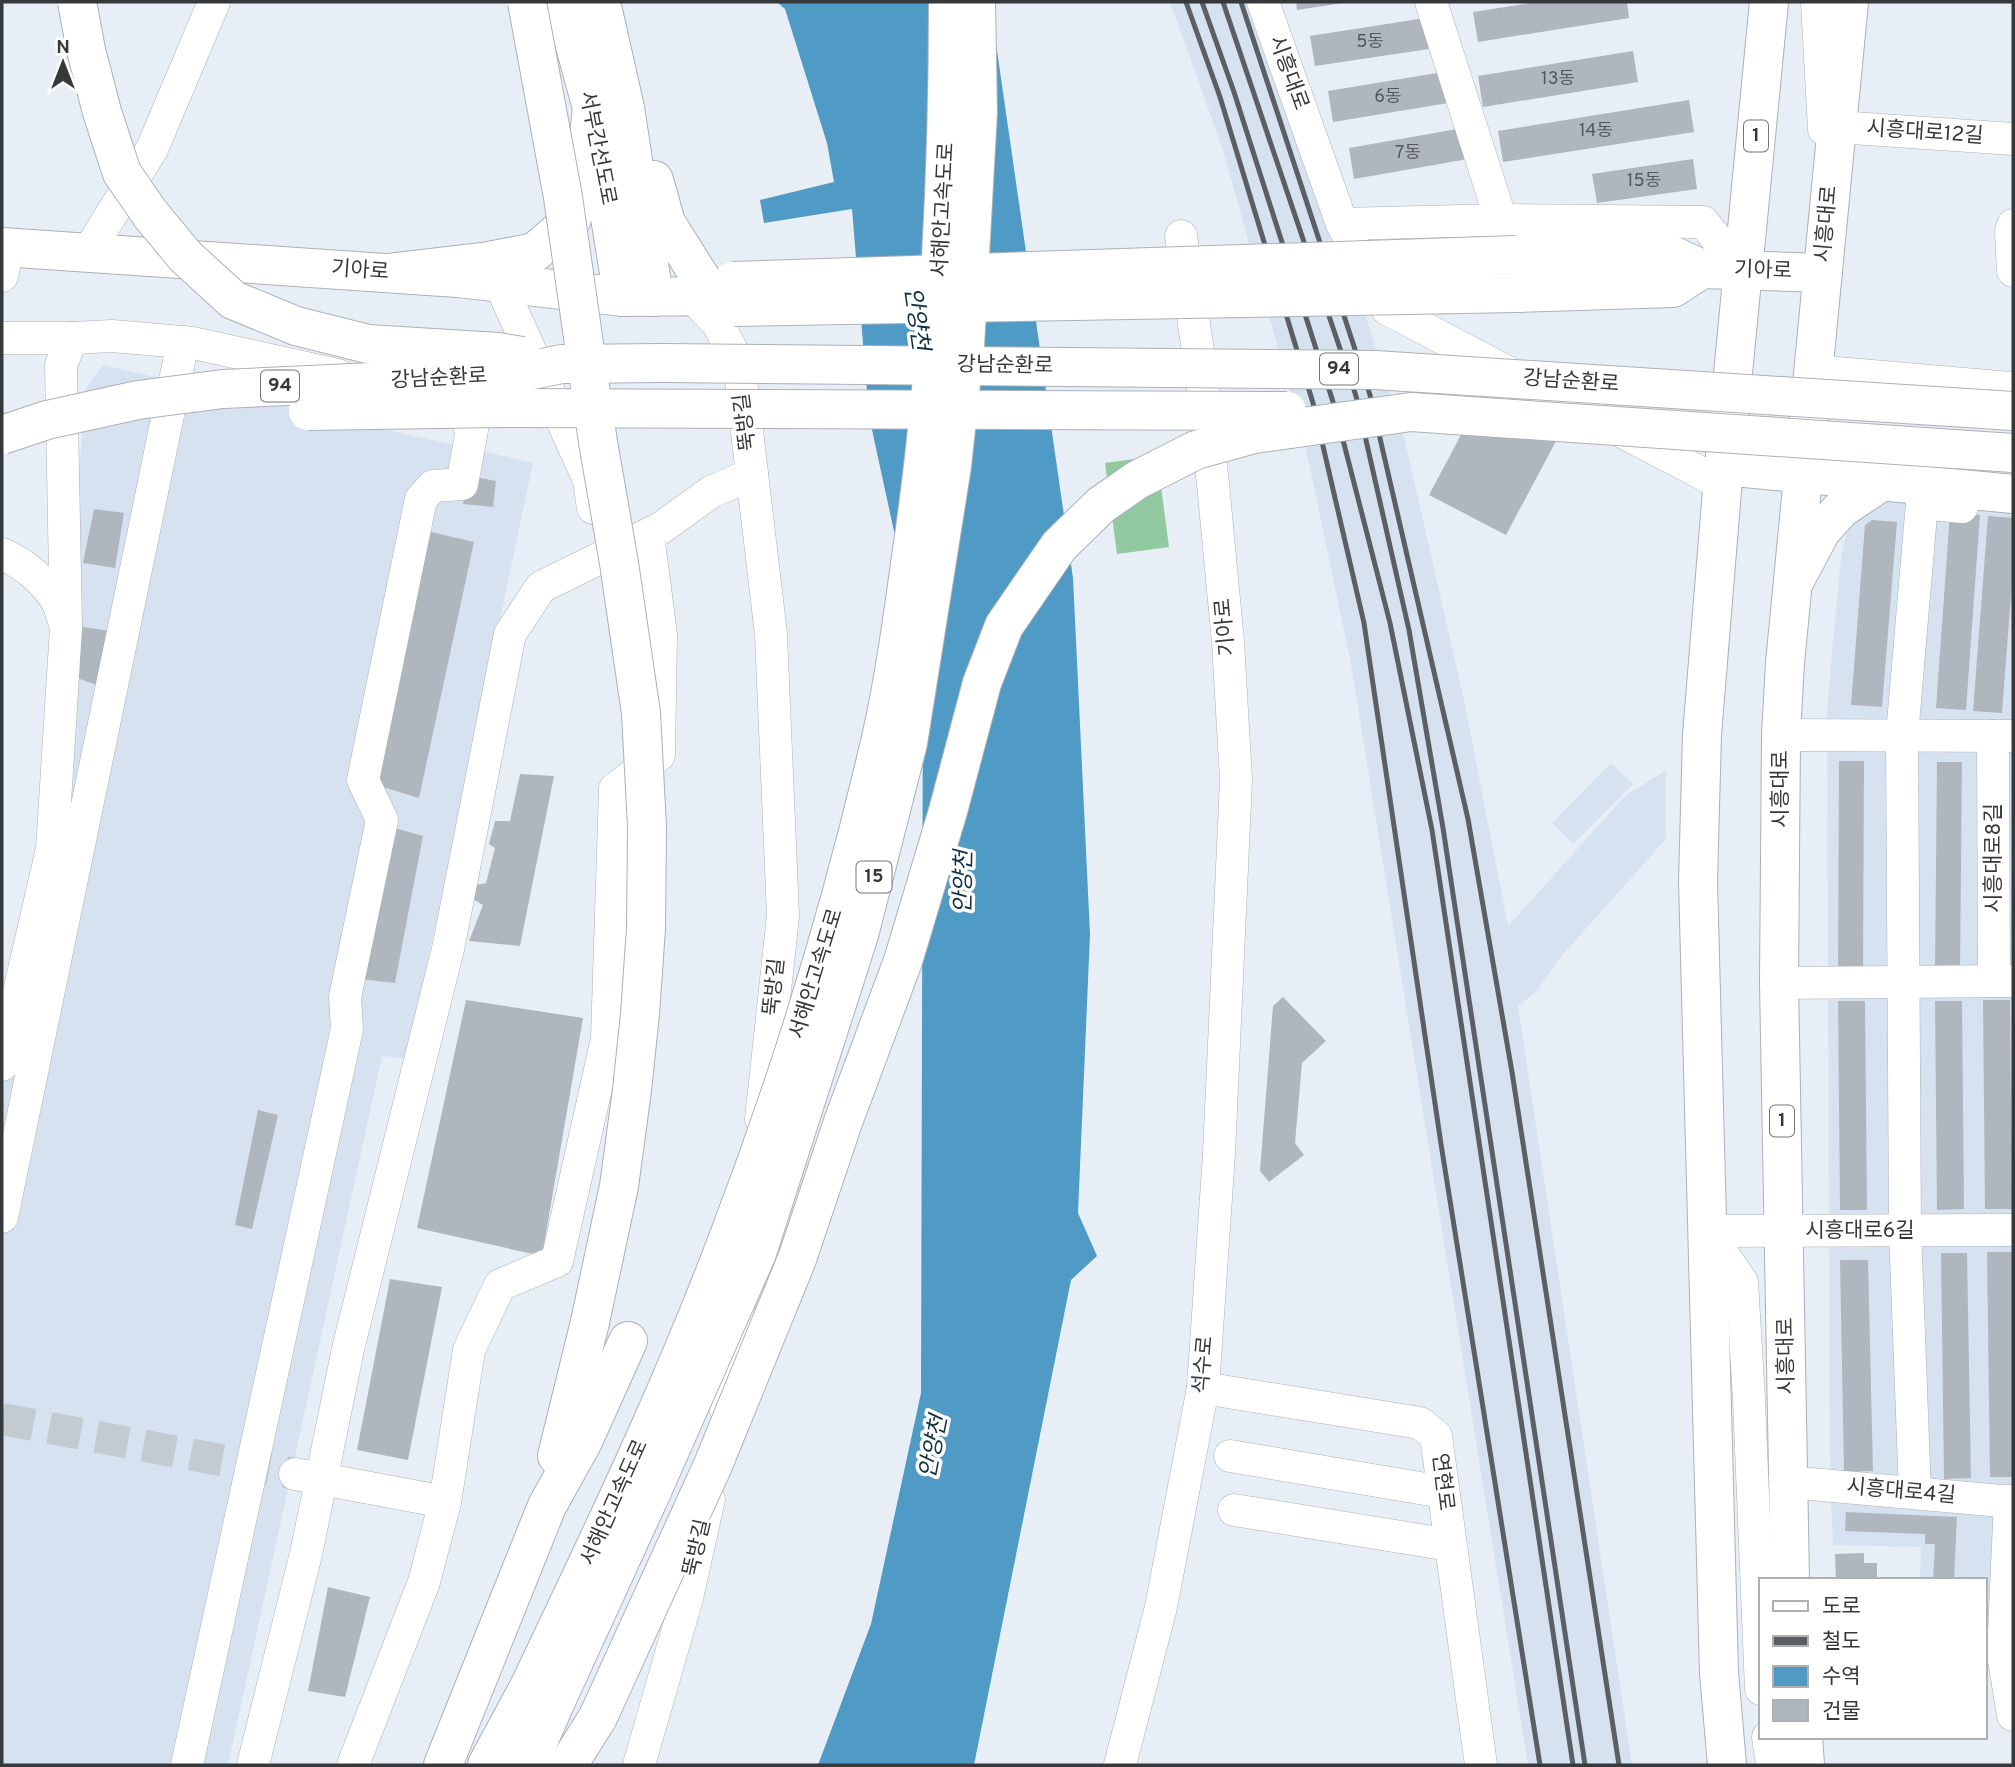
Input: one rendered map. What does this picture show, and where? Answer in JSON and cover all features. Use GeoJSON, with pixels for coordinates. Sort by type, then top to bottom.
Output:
{"type":"FeatureCollection","features":[{"type":"Feature","properties":{"kind":"main road"},"geometry":{"type":"LineString","coordinates":[[77,2],[102,112],[122,173],[151,215],[185,256],[233,300],[296,326],[368,344],[498,352],[562,364]]}},
{"type":"Feature","properties":{"kind":"main road"},"geometry":{"type":"LineString","coordinates":[[527,2],[563,197],[598,442],[619,563],[640,713],[647,827],[646,928],[635,1065],[619,1186],[547,1506]]}},
{"type":"Feature","properties":{"kind":"main road","name":"서부간선도로"},"geometry":{"type":"LineString","coordinates":[[563,2],[609,108]]}},
{"type":"Feature","properties":{"kind":"main road","name":"서부간선도로"},"geometry":{"type":"LineString","coordinates":[[601,2],[609,108],[638,297]]}},
{"type":"Feature","properties":{"kind":"main road","name":"서해안고속도로"},"geometry":{"type":"LineString","coordinates":[[528,1765],[542,1694],[628,1477],[728,1238],[777,1103],[836,915],[882,735],[926,457],[944,240],[948,2]]}},
{"type":"Feature","properties":{"kind":"main road","name":"서해안고속도로"},"geometry":{"type":"LineString","coordinates":[[487,1765],[542,1694],[653,1489],[757,1253],[859,935],[905,756],[952,466],[965,346],[978,112],[976,2]]}},
{"type":"Feature","properties":{"kind":"main road","name":"1"},"geometry":{"type":"LineString","coordinates":[[1727,1765],[1719,1673],[1698,881],[1702,735],[1723,475],[1769,2]]}},
{"type":"Feature","properties":{"kind":"main road","name":"시흥대로"},"geometry":{"type":"LineString","coordinates":[[1790,1578],[1780,983],[1781,735],[1849,2]]}},
{"type":"Feature","properties":{"kind":"main road"},"geometry":{"type":"LineString","coordinates":[[387,273],[489,261],[535,252],[571,221],[609,108]]}},
{"type":"Feature","properties":{"kind":"main road"},"geometry":{"type":"LineString","coordinates":[[609,108],[656,185],[666,223],[718,295]]}},
{"type":"Feature","properties":{"kind":"main road","name":"기아로"},"geometry":{"type":"LineString","coordinates":[[4,257],[88,252],[458,278],[638,297],[1517,293],[1672,288],[1702,269]]}},
{"type":"Feature","properties":{"kind":"main road","name":"기아로"},"geometry":{"type":"LineString","coordinates":[[718,295],[1516,255],[1672,255],[1702,269],[1823,273]]}},
{"type":"Feature","properties":{"kind":"main road","name":"강남순환로"},"geometry":{"type":"LineString","coordinates":[[2,435],[47,421],[138,400],[223,389],[502,376],[562,364],[1375,370],[2013,411]]}},
{"type":"Feature","properties":{"kind":"main road","name":"강남순환로"},"geometry":{"type":"LineString","coordinates":[[2,462],[51,446],[126,428],[196,418],[269,412],[503,408],[1411,412]]}},
{"type":"Feature","properties":{"kind":"main road"},"geometry":{"type":"LineString","coordinates":[[568,1765],[597,1717],[713,1465],[797,1259],[843,1122],[903,961],[948,811],[982,683],[1004,626],[1059,546],[1101,505],[1137,480],[1196,450],[1254,434],[1411,412],[2013,453]]}},
{"type":"Feature","properties":{"kind":"main road"},"geometry":{"type":"LineString","coordinates":[[1728,420],[1937,437],[2013,433]]}},
{"type":"Feature","properties":{"kind":"main road"},"geometry":{"type":"LineString","coordinates":[[1723,475],[1804,474],[2013,494]]}},
{"type":"Feature","properties":{"kind":"main road"},"geometry":{"type":"LineString","coordinates":[[1793,584],[1821,531],[1842,508],[1881,481]]}},
{"type":"Feature","properties":{"kind":"main road"},"geometry":{"type":"LineString","coordinates":[[443,1765],[547,1506],[583,1441],[628,1341]]}},
{"type":"Feature","properties":{"kind":"main road"},"geometry":{"type":"LineString","coordinates":[[1802,1739],[1805,1765]]}},
{"type":"Feature","properties":{"kind":"street"},"geometry":{"type":"LineString","coordinates":[[88,252],[152,149],[214,2]]}},
{"type":"Feature","properties":{"kind":"street","name":"시흥대로"},"geometry":{"type":"LineString","coordinates":[[1263,2],[1342,223],[1387,309],[1723,475]]}},
{"type":"Feature","properties":{"kind":"street"},"geometry":{"type":"LineString","coordinates":[[1431,2],[1502,220]]}},
{"type":"Feature","properties":{"kind":"street"},"geometry":{"type":"LineString","coordinates":[[1817,2],[1828,214]]}},
{"type":"Feature","properties":{"kind":"street","name":"시흥대로12길"},"geometry":{"type":"LineString","coordinates":[[1837,127],[2013,139]]}},
{"type":"Feature","properties":{"kind":"street"},"geometry":{"type":"LineString","coordinates":[[1342,223],[1502,220],[1703,222],[1742,270]]}},
{"type":"Feature","properties":{"kind":"street"},"geometry":{"type":"LineString","coordinates":[[2013,225],[2013,271]]}},
{"type":"Feature","properties":{"kind":"street","name":"기아로"},"geometry":{"type":"LineString","coordinates":[[1181,236],[1204,400],[1228,642],[1236,780],[1228,956]]}},
{"type":"Feature","properties":{"kind":"street"},"geometry":{"type":"LineString","coordinates":[[500,284],[589,480],[597,537],[585,566]]}},
{"type":"Feature","properties":{"kind":"street","name":"뚝방길"},"geometry":{"type":"LineString","coordinates":[[639,1765],[687,1598],[721,1445],[742,1293],[783,916],[771,634],[739,364],[718,324],[718,295]]}},
{"type":"Feature","properties":{"kind":"street"},"geometry":{"type":"LineString","coordinates":[[2,338],[112,336],[183,342],[439,398],[461,412],[472,430],[462,484],[433,486],[421,499],[363,780],[382,820],[345,998],[347,1029],[187,1765]]}},
{"type":"Feature","properties":{"kind":"street"},"geometry":{"type":"LineString","coordinates":[[2,1065],[52,849],[66,628],[61,365],[72,338]]}},
{"type":"Feature","properties":{"kind":"street"},"geometry":{"type":"LineString","coordinates":[[2,1217],[183,342]]}},
{"type":"Feature","properties":{"kind":"street"},"geometry":{"type":"LineString","coordinates":[[1814,371],[2013,387]]}},
{"type":"Feature","properties":{"kind":"street"},"geometry":{"type":"LineString","coordinates":[[253,1765],[309,1476],[348,1349],[448,949],[510,634],[541,587],[648,535],[712,492],[752,474]]}},
{"type":"Feature","properties":{"kind":"street"},"geometry":{"type":"LineString","coordinates":[[1914,1493],[1905,1230],[1902,735],[1922,503],[2013,512]]}},
{"type":"Feature","properties":{"kind":"street"},"geometry":{"type":"LineString","coordinates":[[353,1765],[424,1582],[445,1502],[469,1350],[500,1285],[557,1261],[607,1039],[615,789],[659,755],[661,634],[648,535]]}},
{"type":"Feature","properties":{"kind":"street"},"geometry":{"type":"LineString","coordinates":[[2,554],[15,559],[43,583],[58,603],[66,628]]}},
{"type":"Feature","properties":{"kind":"street"},"geometry":{"type":"LineString","coordinates":[[1781,735],[2003,736],[2013,786]]}},
{"type":"Feature","properties":{"kind":"street","name":"시흥대로8길"},"geometry":{"type":"LineString","coordinates":[[2003,736],[2004,981]]}},
{"type":"Feature","properties":{"kind":"street","name":"석수로"},"geometry":{"type":"LineString","coordinates":[[1120,1765],[1161,1607],[1203,1388],[1219,1154],[1228,956]]}},
{"type":"Feature","properties":{"kind":"street"},"geometry":{"type":"LineString","coordinates":[[1780,983],[2004,981]]}},
{"type":"Feature","properties":{"kind":"street","name":"시흥대로6길"},"geometry":{"type":"LineString","coordinates":[[1707,1231],[2013,1230]]}},
{"type":"Feature","properties":{"kind":"street"},"geometry":{"type":"LineString","coordinates":[[1707,1231],[1741,1282],[1759,1641]]}},
{"type":"Feature","properties":{"kind":"street","name":"연현로"},"geometry":{"type":"LineString","coordinates":[[1203,1388],[1420,1423],[1436,1436],[1481,1765]]}},
{"type":"Feature","properties":{"kind":"street"},"geometry":{"type":"LineString","coordinates":[[1230,1456],[1443,1492]]}},
{"type":"Feature","properties":{"kind":"street"},"geometry":{"type":"LineString","coordinates":[[309,1476],[445,1502]]}},
{"type":"Feature","properties":{"kind":"street","name":"시흥대로4길"},"geometry":{"type":"LineString","coordinates":[[1788,1482],[2012,1502]]}},
{"type":"Feature","properties":{"kind":"street"},"geometry":{"type":"LineString","coordinates":[[2012,1502],[2001,1654],[2013,1715]]}},
{"type":"Feature","properties":{"kind":"street"},"geometry":{"type":"LineString","coordinates":[[1234,1510],[1450,1545]]}},
{"type":"Feature","properties":{"kind":"street"},"geometry":{"type":"LineString","coordinates":[[1768,1739],[1772,1765]]}},
{"type":"Feature","properties":{"kind":"shaded area"},"geometry":{"type":"Polygon","coordinates":[[[1170,2],[1252,2],[1367,320],[1405,441],[1464,700],[1508,926],[1625,796],[1666,770],[1666,839],[1558,960],[1537,991],[1518,1006],[1632,1765],[1528,1765],[1351,664],[1306,449],[1223,150],[1170,2]]]}},
{"type":"Feature","properties":{"kind":"shaded area"},"geometry":{"type":"Polygon","coordinates":[[[103,365],[533,463],[407,1059],[382,1056],[228,1765],[2,1765],[2,1092],[46,868],[86,388],[103,365]]]}},
{"type":"Feature","properties":{"kind":"shaded area"},"geometry":{"type":"Polygon","coordinates":[[[1898,499],[2013,508],[2013,1502],[2003,1654],[1987,1653],[1987,1578],[1920,1578],[1921,1547],[1833,1545],[1830,1476],[1827,709],[1841,557],[1847,532],[1859,516],[1898,499]]]}},
{"type":"Feature","properties":{"kind":"shaded area"},"geometry":{"type":"Polygon","coordinates":[[[1611,763],[1633,784],[1573,844],[1552,823],[1611,763]]]}},
{"type":"Feature","properties":{"kind":"green space"},"geometry":{"type":"Polygon","coordinates":[[[1157,456],[1169,547],[1117,554],[1105,463],[1157,456]]]}},
{"type":"Feature","properties":{"kind":"water","name":"안양천"},"geometry":{"type":"Polygon","coordinates":[[[777,2],[990,2],[1073,578],[1090,934],[1078,1213],[1097,1256],[1071,1280],[974,1765],[818,1765],[871,1624],[921,1393],[923,665],[869,416],[852,209],[764,223],[760,200],[834,182],[827,143],[785,9],[777,2]]]}},
{"type":"Feature","properties":{"kind":"building"},"geometry":{"type":"Polygon","coordinates":[[[1296,2],[1343,2],[1343,3],[1297,10],[1296,2]]]}},
{"type":"Feature","properties":{"kind":"building"},"geometry":{"type":"Polygon","coordinates":[[[1538,2],[1627,2],[1629,18],[1478,42],[1473,12],[1538,2]]]}},
{"type":"Feature","properties":{"kind":"building"},"geometry":{"type":"Polygon","coordinates":[[[1425,18],[1429,49],[1315,66],[1310,36],[1425,18]]]}},
{"type":"Feature","properties":{"kind":"building"},"geometry":{"type":"Polygon","coordinates":[[[1633,51],[1638,82],[1483,107],[1478,76],[1633,51]]]}},
{"type":"Feature","properties":{"kind":"building"},"geometry":{"type":"Polygon","coordinates":[[[1443,72],[1448,103],[1333,122],[1328,91],[1443,72]]]}},
{"type":"Feature","properties":{"kind":"building"},"geometry":{"type":"Polygon","coordinates":[[[1689,100],[1694,132],[1503,162],[1498,131],[1689,100]]]}},
{"type":"Feature","properties":{"kind":"building"},"geometry":{"type":"Polygon","coordinates":[[[1463,128],[1468,159],[1354,179],[1349,148],[1463,128]]]}},
{"type":"Feature","properties":{"kind":"building"},"geometry":{"type":"Polygon","coordinates":[[[1693,159],[1697,189],[1597,203],[1592,174],[1693,159]]]}},
{"type":"Feature","properties":{"kind":"building"},"geometry":{"type":"Polygon","coordinates":[[[1479,401],[1556,441],[1506,535],[1429,495],[1479,401]]]}},
{"type":"Feature","properties":{"kind":"building"},"geometry":{"type":"Polygon","coordinates":[[[470,476],[496,481],[493,507],[463,504],[470,476]]]}},
{"type":"Feature","properties":{"kind":"building"},"geometry":{"type":"Polygon","coordinates":[[[94,509],[124,513],[115,568],[83,563],[94,509]]]}},
{"type":"Feature","properties":{"kind":"building"},"geometry":{"type":"Polygon","coordinates":[[[1950,513],[1980,515],[1966,710],[1936,708],[1950,513]]]}},
{"type":"Feature","properties":{"kind":"building"},"geometry":{"type":"Polygon","coordinates":[[[1988,516],[2013,518],[2013,569],[2002,713],[1973,711],[1988,516]]]}},
{"type":"Feature","properties":{"kind":"building"},"geometry":{"type":"Polygon","coordinates":[[[1872,520],[1897,522],[1882,707],[1851,705],[1865,525],[1872,520]]]}},
{"type":"Feature","properties":{"kind":"building"},"geometry":{"type":"Polygon","coordinates":[[[427,531],[474,542],[419,798],[373,784],[427,531]]]}},
{"type":"Feature","properties":{"kind":"building"},"geometry":{"type":"Polygon","coordinates":[[[83,627],[110,631],[100,686],[74,677],[83,627]]]}},
{"type":"Feature","properties":{"kind":"building"},"geometry":{"type":"Polygon","coordinates":[[[1839,761],[1864,761],[1863,970],[1838,969],[1839,761]]]}},
{"type":"Feature","properties":{"kind":"building"},"geometry":{"type":"Polygon","coordinates":[[[1937,762],[1962,762],[1960,971],[1935,970],[1937,762]]]}},
{"type":"Feature","properties":{"kind":"building"},"geometry":{"type":"Polygon","coordinates":[[[520,774],[554,776],[520,946],[469,941],[483,905],[473,899],[477,885],[486,883],[495,848],[489,844],[495,821],[510,821],[520,774]]]}},
{"type":"Feature","properties":{"kind":"building"},"geometry":{"type":"Polygon","coordinates":[[[391,827],[423,836],[395,983],[360,979],[391,827]]]}},
{"type":"Feature","properties":{"kind":"building"},"geometry":{"type":"Polygon","coordinates":[[[1283,997],[1326,1041],[1302,1063],[1295,1143],[1304,1155],[1269,1182],[1260,1171],[1273,1006],[1283,997]]]}},
{"type":"Feature","properties":{"kind":"building"},"geometry":{"type":"Polygon","coordinates":[[[466,1000],[583,1018],[542,1256],[417,1228],[466,1000]]]}},
{"type":"Feature","properties":{"kind":"building"},"geometry":{"type":"Polygon","coordinates":[[[1983,1000],[2010,1000],[2012,1209],[1985,1209],[1983,1000]]]}},
{"type":"Feature","properties":{"kind":"building"},"geometry":{"type":"Polygon","coordinates":[[[1838,1001],[1865,1001],[1867,1210],[1840,1210],[1838,1001]]]}},
{"type":"Feature","properties":{"kind":"building"},"geometry":{"type":"Polygon","coordinates":[[[1935,1001],[1962,1001],[1964,1209],[1937,1210],[1935,1001]]]}},
{"type":"Feature","properties":{"kind":"building"},"geometry":{"type":"Polygon","coordinates":[[[258,1110],[278,1115],[252,1229],[235,1225],[258,1110]]]}},
{"type":"Feature","properties":{"kind":"building"},"geometry":{"type":"Polygon","coordinates":[[[1987,1252],[2013,1252],[2013,1477],[1990,1477],[1987,1252]]]}},
{"type":"Feature","properties":{"kind":"building"},"geometry":{"type":"Polygon","coordinates":[[[1941,1253],[1967,1253],[1971,1478],[1944,1479],[1941,1253]]]}},
{"type":"Feature","properties":{"kind":"building"},"geometry":{"type":"Polygon","coordinates":[[[1840,1260],[1868,1260],[1873,1471],[1844,1472],[1840,1260]]]}},
{"type":"Feature","properties":{"kind":"building"},"geometry":{"type":"Polygon","coordinates":[[[390,1279],[442,1287],[408,1460],[357,1450],[390,1279]]]}},
{"type":"Feature","properties":{"kind":"building"},"geometry":{"type":"Polygon","coordinates":[[[1846,1512],[1957,1517],[1954,1578],[1933,1578],[1935,1544],[1925,1544],[1925,1534],[1845,1531],[1846,1512]]]}},
{"type":"Feature","properties":{"kind":"building"},"geometry":{"type":"Polygon","coordinates":[[[1864,1553],[1864,1563],[1877,1563],[1877,1578],[1836,1578],[1835,1554],[1864,1553]]]}},
{"type":"Feature","properties":{"kind":"building"},"geometry":{"type":"Polygon","coordinates":[[[328,1587],[370,1597],[345,1697],[308,1691],[328,1587]]]}},
{"type":"Feature","properties":{"kind":"tunnel"},"geometry":{"type":"LineString","coordinates":[[2,1419],[295,1474]]}},
{"type":"Feature","properties":{"kind":"railway"},"geometry":{"type":"LineString","coordinates":[[1186,2],[1220,97],[1313,403],[1364,623],[1441,1144],[1540,1765]]}},
{"type":"Feature","properties":{"kind":"railway"},"geometry":{"type":"LineString","coordinates":[[1202,2],[1234,92],[1334,405],[1390,623],[1432,830],[1573,1765]]}},
{"type":"Feature","properties":{"kind":"railway"},"geometry":{"type":"LineString","coordinates":[[1223,2],[1356,396],[1409,630],[1443,828],[1585,1765]]}},
{"type":"Feature","properties":{"kind":"railway"},"geometry":{"type":"LineString","coordinates":[[1241,2],[1370,395],[1468,819],[1512,1072],[1619,1765]]}}]}
